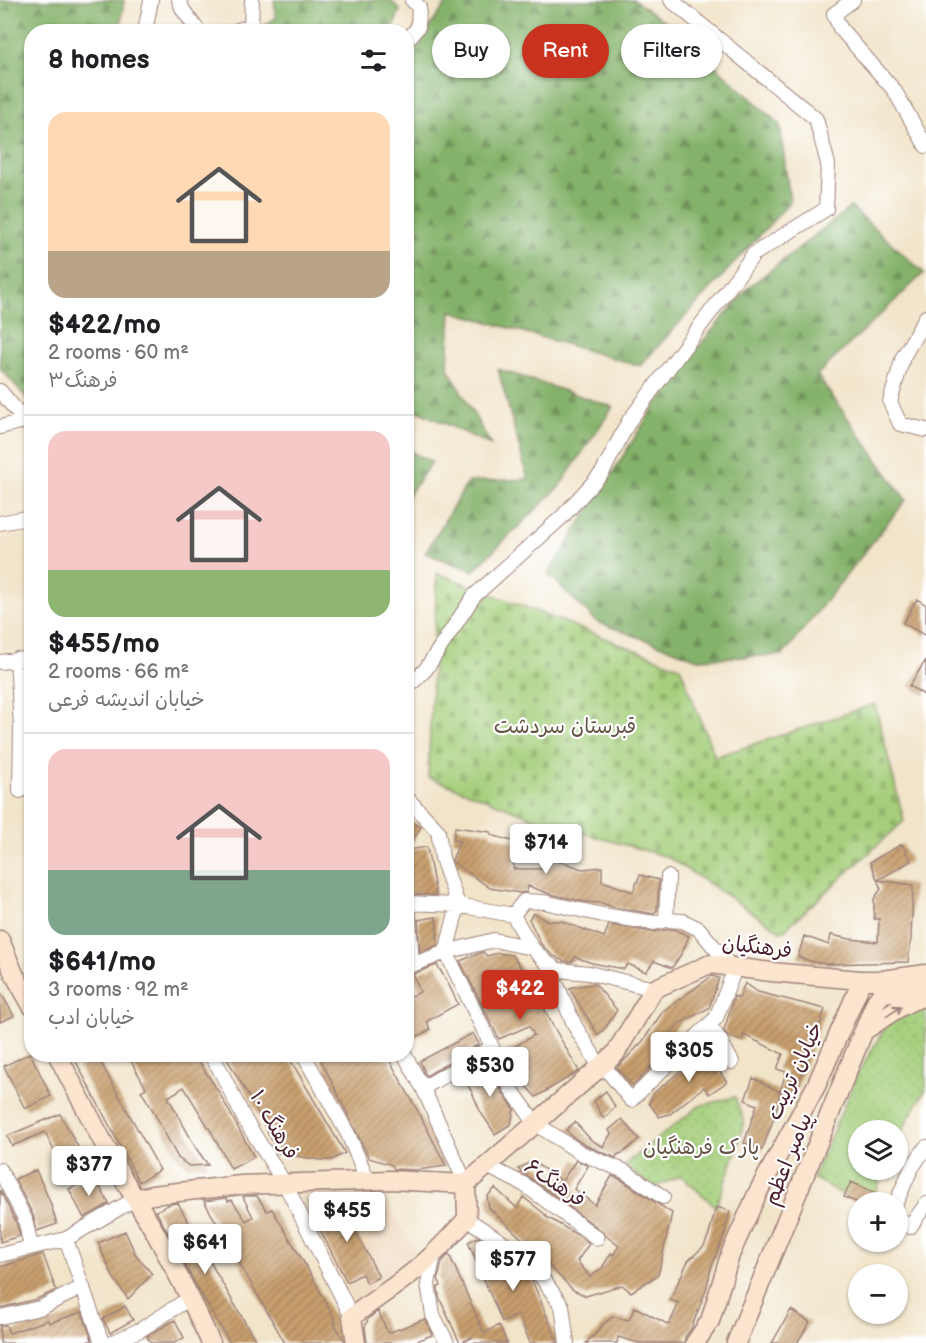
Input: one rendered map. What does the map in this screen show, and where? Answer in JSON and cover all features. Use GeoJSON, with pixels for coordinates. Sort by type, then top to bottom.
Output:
{"type":"FeatureCollection","features":[{"type":"Feature","properties":{"kind":"street"},"geometry":{"type":"LineString","coordinates":[[146,24],[151,0]]}},
{"type":"Feature","properties":{"kind":"street"},"geometry":{"type":"LineString","coordinates":[[179,0],[193,24]]}},
{"type":"Feature","properties":{"kind":"street"},"geometry":{"type":"LineString","coordinates":[[251,24],[252,0]]}},
{"type":"Feature","properties":{"kind":"street"},"geometry":{"type":"LineString","coordinates":[[412,0],[419,7],[418,27],[414,32]]}},
{"type":"Feature","properties":{"kind":"street"},"geometry":{"type":"LineString","coordinates":[[414,681],[426,669],[474,596],[562,517],[602,473],[629,421],[754,254],[826,209],[828,164],[816,119],[671,0]]}},
{"type":"Feature","properties":{"kind":"street"},"geometry":{"type":"LineString","coordinates":[[853,0],[834,14],[840,28],[894,90],[926,146]]}},
{"type":"Feature","properties":{"kind":"street"},"geometry":{"type":"LineString","coordinates":[[926,317],[903,357],[890,402],[900,424],[926,430]]}},
{"type":"Feature","properties":{"kind":"street"},"geometry":{"type":"LineString","coordinates":[[0,391],[24,420]]}},
{"type":"Feature","properties":{"kind":"street"},"geometry":{"type":"LineString","coordinates":[[0,427],[24,425]]}},
{"type":"Feature","properties":{"kind":"street"},"geometry":{"type":"LineString","coordinates":[[0,524],[24,519]]}},
{"type":"Feature","properties":{"kind":"street"},"geometry":{"type":"LineString","coordinates":[[0,662],[24,658],[20,791]]}},
{"type":"Feature","properties":{"kind":"street"},"geometry":{"type":"LineString","coordinates":[[414,805],[438,831],[442,858],[458,905],[446,952],[511,1089],[536,1124],[580,1153],[624,1171],[663,1197]]}},
{"type":"Feature","properties":{"kind":"street"},"geometry":{"type":"LineString","coordinates":[[666,920],[668,877]]}},
{"type":"Feature","properties":{"kind":"street"},"geometry":{"type":"LineString","coordinates":[[513,915],[524,901],[544,902],[654,923],[666,920],[683,921],[699,929],[733,967],[716,1018],[631,1100],[601,1066],[575,1026],[547,963]]}},
{"type":"Feature","properties":{"kind":"street"},"geometry":{"type":"LineString","coordinates":[[0,1255],[66,1239],[135,1199],[152,1195],[241,1185],[390,1180],[466,1184],[615,1054],[654,989],[589,973],[558,970],[532,948],[513,915],[458,905],[414,903]]}},
{"type":"Feature","properties":{"kind":"street"},"geometry":{"type":"LineString","coordinates":[[0,940],[24,992]]}},
{"type":"Feature","properties":{"kind":"street"},"geometry":{"type":"LineString","coordinates":[[414,963],[446,952],[494,940],[532,948]]}},
{"type":"Feature","properties":{"kind":"street","name":"فرهنگیان"},"geometry":{"type":"LineString","coordinates":[[654,989],[710,964],[859,985]]}},
{"type":"Feature","properties":{"kind":"street"},"geometry":{"type":"LineString","coordinates":[[881,992],[926,975]]}},
{"type":"Feature","properties":{"kind":"street"},"geometry":{"type":"LineString","coordinates":[[859,985],[881,992],[926,987]]}},
{"type":"Feature","properties":{"kind":"street","name":"خیابان تربیت"},"geometry":{"type":"LineString","coordinates":[[694,1343],[710,1321],[730,1255],[758,1192],[816,1086],[859,985]]}},
{"type":"Feature","properties":{"kind":"street","name":"پیامبر اعظم"},"geometry":{"type":"LineString","coordinates":[[736,1343],[881,992]]}},
{"type":"Feature","properties":{"kind":"street"},"geometry":{"type":"LineString","coordinates":[[864,1031],[900,1007],[926,996]]}},
{"type":"Feature","properties":{"kind":"street"},"geometry":{"type":"LineString","coordinates":[[709,1025],[732,1062]]}},
{"type":"Feature","properties":{"kind":"street"},"geometry":{"type":"LineString","coordinates":[[423,1088],[492,1047]]}},
{"type":"Feature","properties":{"kind":"street"},"geometry":{"type":"LineString","coordinates":[[61,1062],[115,1165],[190,1298],[211,1343]]}},
{"type":"Feature","properties":{"kind":"street","name":"فرهنگ ۱۰"},"geometry":{"type":"LineString","coordinates":[[215,1062],[245,1120],[285,1184],[352,1317]]}},
{"type":"Feature","properties":{"kind":"street"},"geometry":{"type":"LineString","coordinates":[[308,1062],[348,1134],[368,1181]]}},
{"type":"Feature","properties":{"kind":"street"},"geometry":{"type":"LineString","coordinates":[[356,1343],[352,1317],[412,1273],[434,1254],[466,1219],[466,1184],[423,1088],[408,1062]]}},
{"type":"Feature","properties":{"kind":"street"},"geometry":{"type":"LineString","coordinates":[[901,1192],[911,1169],[926,1147]]}},
{"type":"Feature","properties":{"kind":"street","name":"فرهنگ۶"},"geometry":{"type":"LineString","coordinates":[[487,1166],[525,1185],[597,1238]]}},
{"type":"Feature","properties":{"kind":"street"},"geometry":{"type":"LineString","coordinates":[[0,1170],[25,1220],[31,1247]]}},
{"type":"Feature","properties":{"kind":"street"},"geometry":{"type":"LineString","coordinates":[[908,1225],[910,1227],[926,1204]]}},
{"type":"Feature","properties":{"kind":"street"},"geometry":{"type":"LineString","coordinates":[[466,1219],[502,1242],[535,1268],[562,1306],[567,1343]]}},
{"type":"Feature","properties":{"kind":"street"},"geometry":{"type":"LineString","coordinates":[[66,1239],[102,1343]]}},
{"type":"Feature","properties":{"kind":"street"},"geometry":{"type":"LineString","coordinates":[[434,1254],[428,1284],[433,1315],[447,1343]]}},
{"type":"Feature","properties":{"kind":"street"},"geometry":{"type":"LineString","coordinates":[[0,1317],[40,1308],[83,1287]]}},
{"type":"Feature","properties":{"kind":"street"},"geometry":{"type":"LineString","coordinates":[[117,1342],[190,1298]]}},
{"type":"Feature","properties":{"kind":"shaded area"},"geometry":{"type":"Polygon","coordinates":[[[380,1189],[417,1255],[354,1305],[295,1193],[380,1189]]]}},
{"type":"Feature","properties":{"kind":"green space"},"geometry":{"type":"Polygon","coordinates":[[[0,0],[124,0],[121,24],[24,24],[24,395],[0,368],[0,0]]]}},
{"type":"Feature","properties":{"kind":"green space"},"geometry":{"type":"Polygon","coordinates":[[[274,0],[390,0],[400,10],[395,24],[266,24],[276,18],[274,0]]]}},
{"type":"Feature","properties":{"kind":"green space"},"geometry":{"type":"Polygon","coordinates":[[[449,0],[634,0],[668,24],[621,24],[621,78],[722,78],[722,72],[780,125],[790,202],[640,366],[451,311],[448,368],[491,445],[414,409],[414,48],[449,0]]]}},
{"type":"Feature","properties":{"kind":"green space"},"geometry":{"type":"Polygon","coordinates":[[[851,207],[924,273],[817,375],[906,500],[783,655],[698,659],[597,622],[548,574],[675,374],[750,286],[851,207]]]}},
{"type":"Feature","properties":{"kind":"green space"},"geometry":{"type":"Polygon","coordinates":[[[498,369],[613,407],[559,487],[473,571],[425,553],[468,482],[528,479],[498,369]]]}},
{"type":"Feature","properties":{"kind":"green space"},"geometry":{"type":"Polygon","coordinates":[[[414,453],[432,462],[414,487],[414,453]]]}},
{"type":"Feature","properties":{"kind":"green space","name":"قبرستان سردشت"},"geometry":{"type":"Polygon","coordinates":[[[437,573],[680,667],[715,757],[875,704],[904,821],[782,932],[668,857],[547,823],[428,777],[437,573]]]}},
{"type":"Feature","properties":{"kind":"green space"},"geometry":{"type":"Polygon","coordinates":[[[926,1005],[926,1089],[908,1120],[848,1120],[848,1180],[880,1180],[876,1192],[848,1192],[848,1197],[813,1178],[858,1073],[888,1023],[926,1005]]]}},
{"type":"Feature","properties":{"kind":"green space","name":"پارک فرهنگیان"},"geometry":{"type":"Polygon","coordinates":[[[735,1097],[744,1121],[739,1143],[716,1207],[681,1176],[653,1188],[625,1164],[699,1106],[735,1097]]]}},
{"type":"Feature","properties":{"kind":"building"},"geometry":{"type":"Polygon","coordinates":[[[917,599],[926,605],[926,636],[903,623],[917,599]]]}},
{"type":"Feature","properties":{"kind":"building"},"geometry":{"type":"Polygon","coordinates":[[[926,660],[926,696],[909,686],[926,660]]]}},
{"type":"Feature","properties":{"kind":"building"},"geometry":{"type":"Polygon","coordinates":[[[414,823],[421,827],[414,838],[414,823]]]}},
{"type":"Feature","properties":{"kind":"building"},"geometry":{"type":"Polygon","coordinates":[[[455,827],[491,832],[491,835],[519,843],[513,869],[544,869],[546,860],[566,863],[582,869],[602,867],[602,881],[633,892],[640,875],[659,880],[657,910],[654,914],[586,902],[550,894],[528,886],[527,892],[520,893],[490,888],[453,862],[460,841],[453,840],[455,827]]]}},
{"type":"Feature","properties":{"kind":"building"},"geometry":{"type":"Polygon","coordinates":[[[902,844],[911,861],[878,880],[913,885],[908,962],[827,964],[798,957],[804,936],[829,945],[831,935],[878,942],[879,919],[874,919],[874,899],[881,889],[870,862],[902,844]]]}},
{"type":"Feature","properties":{"kind":"building"},"geometry":{"type":"Polygon","coordinates":[[[427,847],[436,895],[414,894],[414,849],[427,847]]]}},
{"type":"Feature","properties":{"kind":"building"},"geometry":{"type":"Polygon","coordinates":[[[533,913],[548,921],[561,921],[604,937],[609,925],[653,932],[673,929],[689,936],[672,968],[654,961],[646,972],[628,964],[624,969],[575,957],[572,962],[563,961],[552,955],[541,944],[529,919],[533,913]]]}},
{"type":"Feature","properties":{"kind":"building"},"geometry":{"type":"Polygon","coordinates":[[[436,917],[438,945],[420,952],[418,920],[436,917]]]}},
{"type":"Feature","properties":{"kind":"building"},"geometry":{"type":"Polygon","coordinates":[[[483,952],[487,956],[498,953],[512,955],[529,979],[579,1071],[536,1097],[513,1072],[504,1053],[534,1035],[529,1026],[499,1039],[460,961],[483,952]]]}},
{"type":"Feature","properties":{"kind":"building"},"geometry":{"type":"Polygon","coordinates":[[[437,965],[458,1004],[427,1021],[430,1030],[414,1038],[414,995],[420,992],[414,974],[437,965]]]}},
{"type":"Feature","properties":{"kind":"building"},"geometry":{"type":"Polygon","coordinates":[[[712,976],[719,978],[709,1008],[680,1023],[655,1053],[660,1057],[633,1086],[617,1068],[643,1041],[663,1011],[712,976]]]}},
{"type":"Feature","properties":{"kind":"building"},"geometry":{"type":"Polygon","coordinates":[[[745,983],[758,992],[825,1009],[793,1097],[780,1092],[786,1072],[777,1069],[783,1054],[744,1035],[742,1041],[728,1036],[724,1031],[734,996],[739,998],[745,983]]]}},
{"type":"Feature","properties":{"kind":"building"},"geometry":{"type":"Polygon","coordinates":[[[595,984],[617,1010],[598,1035],[569,988],[595,984]]]}},
{"type":"Feature","properties":{"kind":"building"},"geometry":{"type":"Polygon","coordinates":[[[0,991],[14,1016],[0,1022],[0,991]]]}},
{"type":"Feature","properties":{"kind":"building"},"geometry":{"type":"Polygon","coordinates":[[[473,1033],[479,1044],[426,1076],[420,1061],[473,1033]]]}},
{"type":"Feature","properties":{"kind":"building"},"geometry":{"type":"Polygon","coordinates":[[[705,1044],[713,1045],[709,1057],[720,1063],[715,1065],[727,1082],[709,1094],[704,1087],[670,1114],[659,1117],[649,1103],[654,1093],[689,1064],[686,1060],[705,1044]]]}},
{"type":"Feature","properties":{"kind":"building"},"geometry":{"type":"Polygon","coordinates":[[[24,1056],[24,1062],[34,1062],[51,1096],[25,1109],[4,1066],[24,1056]]]}},
{"type":"Feature","properties":{"kind":"building"},"geometry":{"type":"Polygon","coordinates":[[[76,1062],[100,1062],[160,1170],[139,1182],[76,1062]]]}},
{"type":"Feature","properties":{"kind":"building"},"geometry":{"type":"Polygon","coordinates":[[[131,1062],[199,1062],[218,1091],[254,1157],[231,1169],[184,1087],[168,1097],[208,1165],[189,1166],[178,1158],[141,1091],[146,1088],[131,1062]]]}},
{"type":"Feature","properties":{"kind":"building"},"geometry":{"type":"Polygon","coordinates":[[[229,1062],[292,1062],[345,1153],[332,1160],[321,1160],[278,1153],[229,1062]]]}},
{"type":"Feature","properties":{"kind":"building"},"geometry":{"type":"Polygon","coordinates":[[[322,1062],[390,1062],[446,1166],[417,1170],[394,1169],[392,1165],[369,1158],[322,1062]]]}},
{"type":"Feature","properties":{"kind":"building"},"geometry":{"type":"Polygon","coordinates":[[[489,1062],[503,1093],[514,1109],[511,1124],[495,1134],[463,1078],[489,1062]]]}},
{"type":"Feature","properties":{"kind":"building"},"geometry":{"type":"Polygon","coordinates":[[[753,1078],[780,1092],[776,1112],[762,1150],[744,1143],[757,1105],[745,1100],[753,1078]]]}},
{"type":"Feature","properties":{"kind":"building"},"geometry":{"type":"Polygon","coordinates":[[[606,1091],[615,1107],[604,1119],[594,1101],[606,1091]]]}},
{"type":"Feature","properties":{"kind":"building"},"geometry":{"type":"Polygon","coordinates":[[[60,1114],[84,1158],[63,1169],[45,1132],[12,1146],[7,1136],[60,1114]]]}},
{"type":"Feature","properties":{"kind":"building"},"geometry":{"type":"Polygon","coordinates":[[[622,1119],[639,1139],[616,1158],[585,1145],[566,1130],[575,1122],[591,1140],[604,1147],[611,1134],[609,1130],[622,1119]]]}},
{"type":"Feature","properties":{"kind":"building"},"geometry":{"type":"Polygon","coordinates":[[[576,1160],[588,1166],[574,1189],[595,1205],[612,1176],[672,1213],[658,1275],[631,1292],[622,1285],[586,1296],[573,1290],[489,1208],[487,1197],[495,1188],[517,1208],[523,1197],[545,1216],[589,1244],[577,1261],[590,1277],[602,1268],[611,1253],[613,1255],[619,1246],[518,1169],[532,1161],[562,1181],[576,1160]]]}},
{"type":"Feature","properties":{"kind":"building"},"geometry":{"type":"Polygon","coordinates":[[[36,1170],[57,1224],[37,1231],[33,1215],[15,1179],[36,1170]]]}},
{"type":"Feature","properties":{"kind":"building"},"geometry":{"type":"Polygon","coordinates":[[[94,1176],[109,1204],[84,1218],[69,1189],[94,1176]]]}},
{"type":"Feature","properties":{"kind":"building"},"geometry":{"type":"Polygon","coordinates":[[[851,1182],[874,1192],[848,1192],[848,1199],[844,1197],[851,1182]]]}},
{"type":"Feature","properties":{"kind":"building"},"geometry":{"type":"Polygon","coordinates":[[[0,1190],[16,1222],[20,1236],[0,1242],[0,1190]]]}},
{"type":"Feature","properties":{"kind":"building"},"geometry":{"type":"Polygon","coordinates":[[[257,1196],[267,1211],[272,1209],[312,1276],[345,1343],[285,1343],[204,1201],[227,1198],[228,1201],[232,1200],[246,1221],[253,1217],[243,1197],[257,1196]]]}},
{"type":"Feature","properties":{"kind":"building"},"geometry":{"type":"Polygon","coordinates":[[[350,1201],[361,1224],[354,1228],[379,1277],[367,1283],[362,1274],[347,1282],[315,1220],[350,1201]]]}},
{"type":"Feature","properties":{"kind":"building"},"geometry":{"type":"Polygon","coordinates":[[[178,1203],[257,1343],[230,1343],[197,1287],[156,1211],[178,1203]]]}},
{"type":"Feature","properties":{"kind":"building"},"geometry":{"type":"Polygon","coordinates":[[[716,1207],[730,1211],[706,1290],[684,1343],[639,1343],[618,1337],[617,1343],[586,1343],[603,1324],[613,1317],[629,1320],[635,1307],[669,1325],[679,1303],[670,1300],[688,1261],[704,1246],[716,1207]]]}},
{"type":"Feature","properties":{"kind":"building"},"geometry":{"type":"Polygon","coordinates":[[[125,1231],[136,1255],[152,1274],[128,1299],[113,1277],[98,1243],[125,1231]]]}},
{"type":"Feature","properties":{"kind":"building"},"geometry":{"type":"Polygon","coordinates":[[[478,1237],[532,1280],[558,1343],[530,1343],[519,1315],[502,1322],[468,1242],[478,1237]]]}},
{"type":"Feature","properties":{"kind":"building"},"geometry":{"type":"Polygon","coordinates":[[[43,1254],[56,1290],[37,1299],[0,1308],[0,1267],[43,1254]]]}},
{"type":"Feature","properties":{"kind":"building"},"geometry":{"type":"Polygon","coordinates":[[[449,1254],[484,1333],[499,1325],[507,1343],[462,1343],[473,1337],[460,1343],[439,1297],[438,1287],[441,1286],[438,1278],[442,1262],[449,1254]]]}},
{"type":"Feature","properties":{"kind":"building"},"geometry":{"type":"Polygon","coordinates":[[[125,1306],[133,1320],[110,1333],[103,1319],[125,1306]]]}},
{"type":"Feature","properties":{"kind":"building"},"geometry":{"type":"Polygon","coordinates":[[[791,1310],[810,1322],[797,1343],[772,1343],[791,1310]]]}},
{"type":"Feature","properties":{"kind":"building"},"geometry":{"type":"Polygon","coordinates":[[[378,1311],[388,1333],[425,1319],[432,1335],[411,1343],[367,1343],[365,1327],[368,1319],[378,1311]]]}},
{"type":"Feature","properties":{"kind":"building"},"geometry":{"type":"Polygon","coordinates":[[[82,1312],[92,1340],[84,1343],[0,1343],[0,1326],[6,1325],[9,1333],[82,1312]]]}},
{"type":"Feature","properties":{"kind":"building"},"geometry":{"type":"Polygon","coordinates":[[[175,1320],[184,1338],[174,1343],[151,1343],[147,1336],[175,1320]]]}}]}
